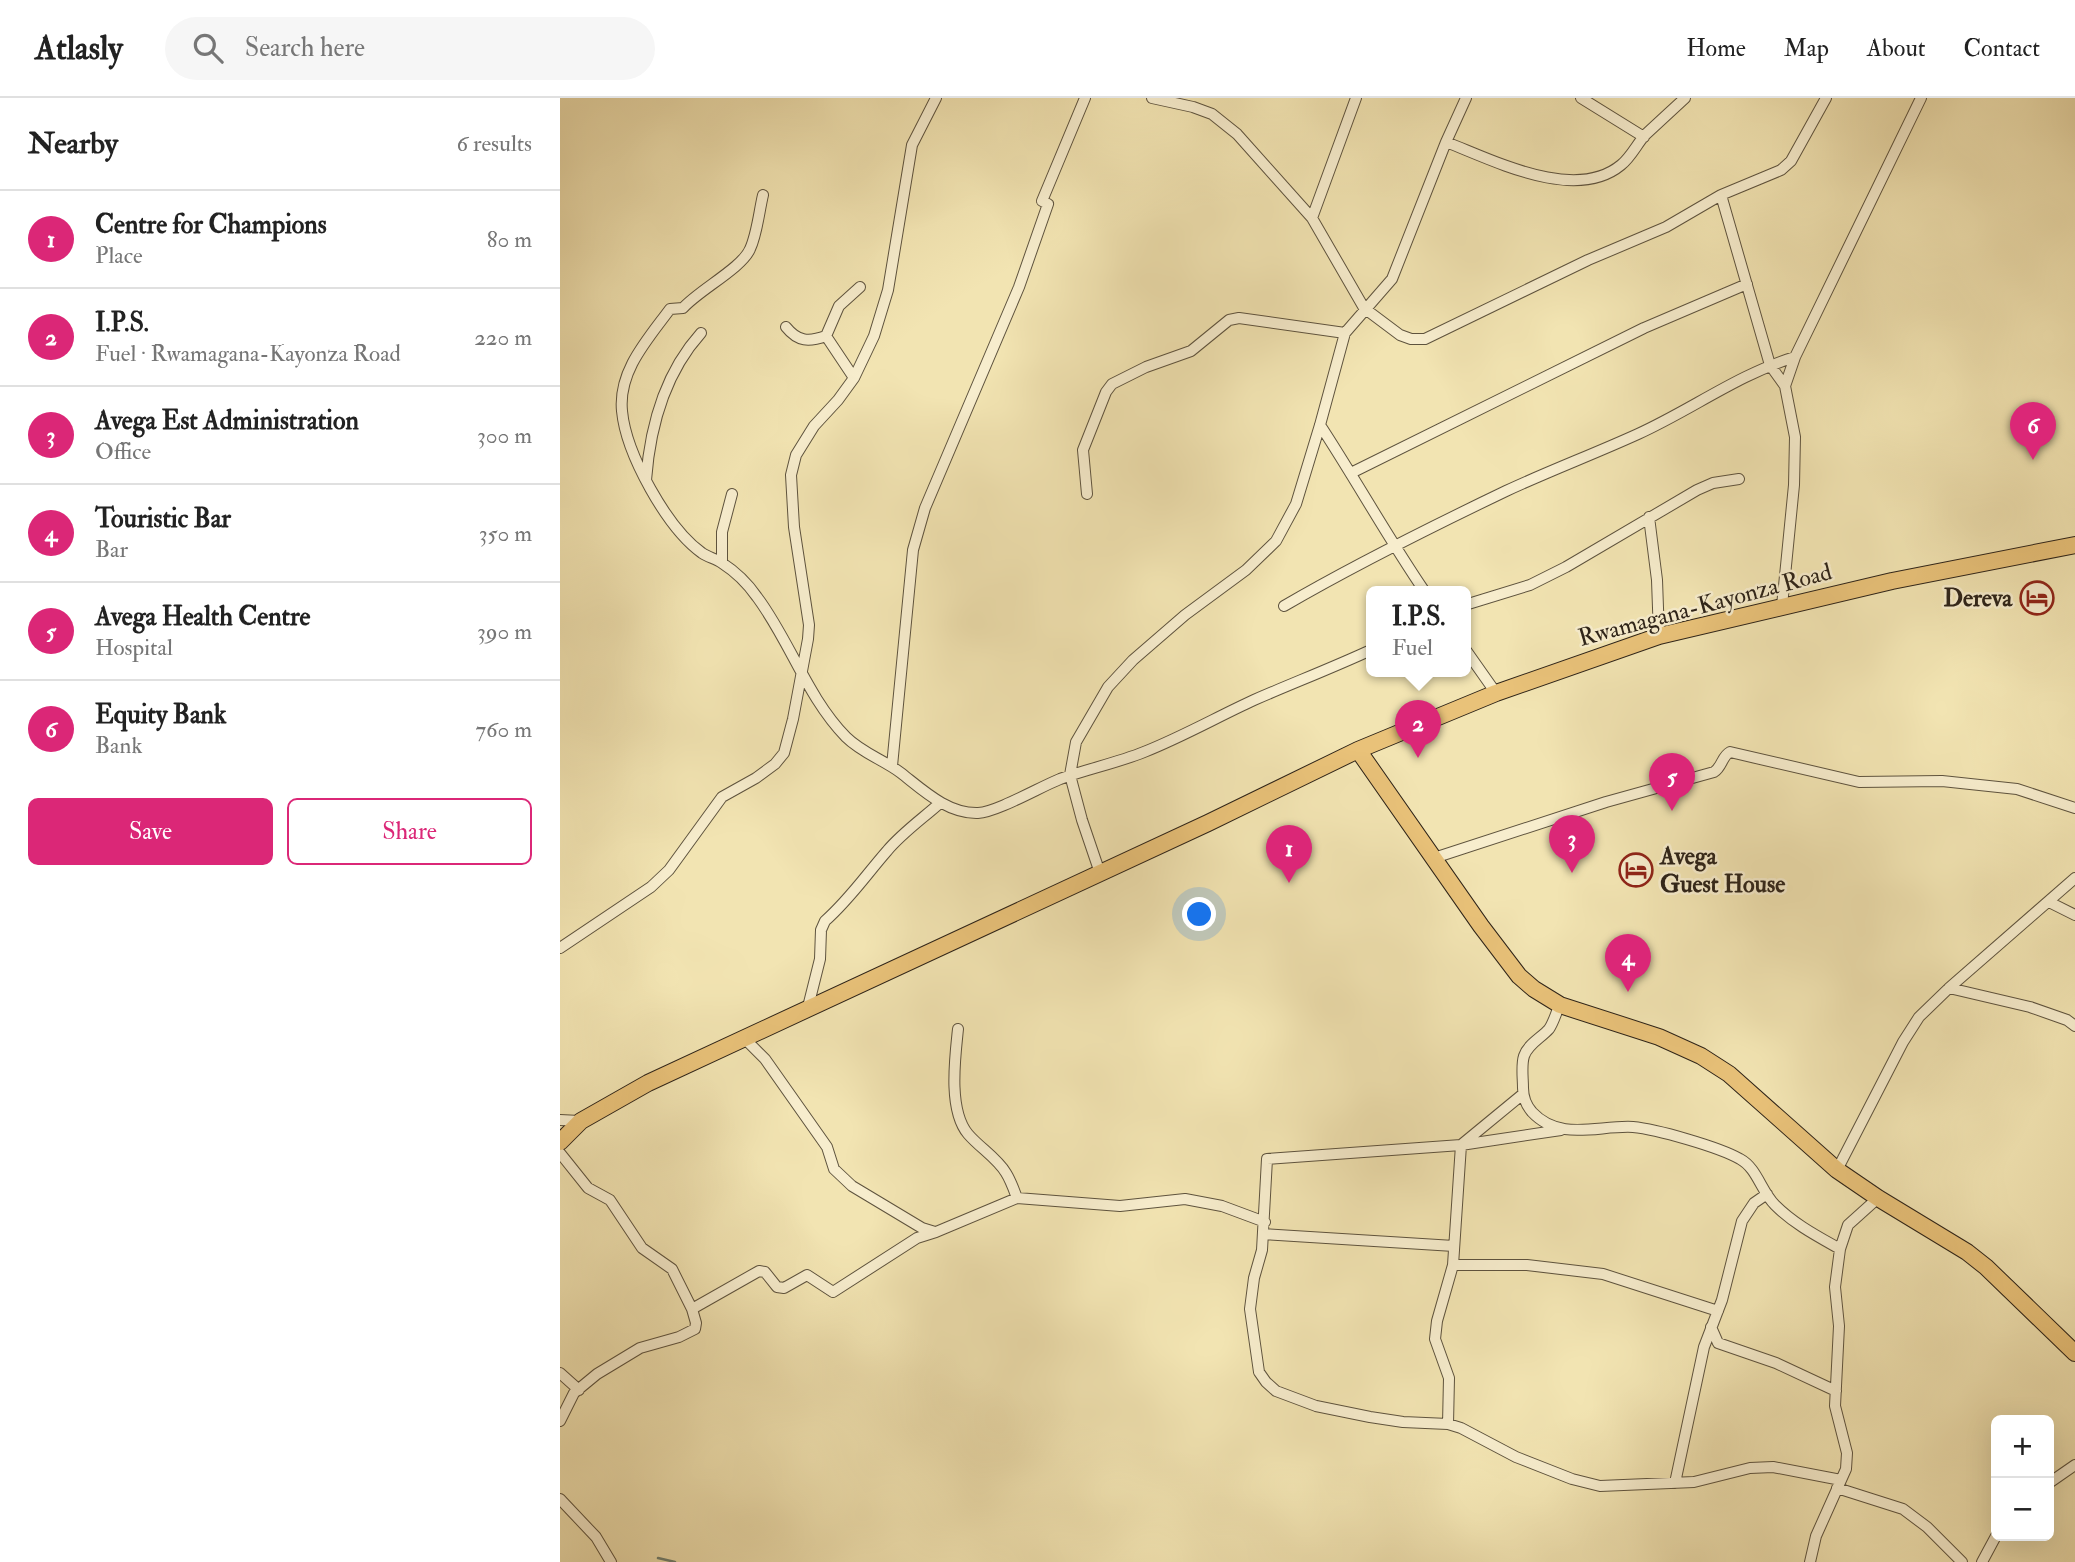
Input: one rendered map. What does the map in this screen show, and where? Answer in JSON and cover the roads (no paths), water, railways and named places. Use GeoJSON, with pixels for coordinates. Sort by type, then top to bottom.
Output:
{"type":"FeatureCollection","features":[{"type":"Feature","properties":{"kind":"highway","name":"Rwamagana-Kayonza Road"},"geometry":{"type":"LineString","coordinates":[[560,1142],[581,1121],[648,1083],[807,1011],[1359,750],[1496,693],[1659,636],[1782,606],[2075,545]]}},
{"type":"Feature","properties":{"kind":"highway"},"geometry":{"type":"LineString","coordinates":[[1359,750],[1519,976],[1534,989],[1560,1004],[1659,1037],[1701,1056],[1729,1074],[1836,1170],[1967,1252],[1986,1267],[2075,1353]]}},
{"type":"Feature","properties":{"kind":"street"},"geometry":{"type":"LineString","coordinates":[[560,948],[651,887],[669,870],[722,797],[756,778],[775,764],[784,752],[793,719],[809,625],[794,527],[791,475],[796,455],[814,425],[854,378],[874,336],[888,290],[912,145],[936,98]]}},
{"type":"Feature","properties":{"kind":"street"},"geometry":{"type":"LineString","coordinates":[[891,766],[913,550],[925,508],[1019,287],[1048,204],[1042,201],[1085,98]]}},
{"type":"Feature","properties":{"kind":"street"},"geometry":{"type":"LineString","coordinates":[[1152,98],[1212,114],[1237,134],[1312,218],[1364,309],[1400,335],[1411,339],[1425,339],[1563,272],[1666,227],[1721,195],[1781,170],[1791,161],[1826,98]]}},
{"type":"Feature","properties":{"kind":"street"},"geometry":{"type":"LineString","coordinates":[[1312,218],[1356,98]]}},
{"type":"Feature","properties":{"kind":"street"},"geometry":{"type":"LineString","coordinates":[[1100,873],[1070,775],[1076,742],[1108,687],[1133,660],[1185,615],[1246,570],[1276,541],[1296,503],[1345,333],[1392,279],[1466,98]]}},
{"type":"Feature","properties":{"kind":"street"},"geometry":{"type":"LineString","coordinates":[[1581,98],[1599,102],[1644,137]]}},
{"type":"Feature","properties":{"kind":"street"},"geometry":{"type":"LineString","coordinates":[[1446,142],[1542,177],[1574,181],[1601,176],[1621,165],[1644,137],[1685,98]]}},
{"type":"Feature","properties":{"kind":"street"},"geometry":{"type":"LineString","coordinates":[[1785,386],[1795,357],[1921,98]]}},
{"type":"Feature","properties":{"kind":"street"},"geometry":{"type":"LineString","coordinates":[[763,195],[750,250],[683,308],[670,309],[636,355],[624,383],[622,409],[626,433],[637,465],[646,481],[685,537],[741,578],[758,598],[800,673],[847,738],[864,751],[891,766],[940,803],[979,813],[1070,775],[1143,753],[1366,652]]}},
{"type":"Feature","properties":{"kind":"street"},"geometry":{"type":"LineString","coordinates":[[1721,195],[1770,365],[1785,386],[1795,437],[1794,485],[1782,606]]}},
{"type":"Feature","properties":{"kind":"street"},"geometry":{"type":"LineString","coordinates":[[1351,473],[1644,328],[1747,284]]}},
{"type":"Feature","properties":{"kind":"street"},"geometry":{"type":"LineString","coordinates":[[826,336],[839,306],[860,287]]}},
{"type":"Feature","properties":{"kind":"street"},"geometry":{"type":"LineString","coordinates":[[1087,494],[1083,450],[1102,400],[1112,384],[1146,367],[1191,351],[1229,320],[1239,318],[1345,333]]}},
{"type":"Feature","properties":{"kind":"street"},"geometry":{"type":"LineString","coordinates":[[786,327],[793,337],[805,341],[826,336]]}},
{"type":"Feature","properties":{"kind":"street"},"geometry":{"type":"LineString","coordinates":[[646,481],[648,451],[658,411],[684,352],[701,333]]}},
{"type":"Feature","properties":{"kind":"street"},"geometry":{"type":"LineString","coordinates":[[826,336],[854,378]]}},
{"type":"Feature","properties":{"kind":"street"},"geometry":{"type":"LineString","coordinates":[[1284,606],[1393,546],[1508,490],[1640,433],[1770,365],[1795,357]]}},
{"type":"Feature","properties":{"kind":"street"},"geometry":{"type":"LineString","coordinates":[[1320,425],[1393,546],[1421,586]]}},
{"type":"Feature","properties":{"kind":"street"},"geometry":{"type":"LineString","coordinates":[[1471,603],[1530,585],[1713,483],[1739,479]]}},
{"type":"Feature","properties":{"kind":"street"},"geometry":{"type":"LineString","coordinates":[[722,563],[722,532],[732,495]]}},
{"type":"Feature","properties":{"kind":"street"},"geometry":{"type":"LineString","coordinates":[[1649,517],[1657,580],[1659,636]]}},
{"type":"Feature","properties":{"kind":"street"},"geometry":{"type":"LineString","coordinates":[[784,642],[806,646]]}},
{"type":"Feature","properties":{"kind":"street"},"geometry":{"type":"LineString","coordinates":[[1471,658],[1496,693]]}},
{"type":"Feature","properties":{"kind":"street"},"geometry":{"type":"LineString","coordinates":[[1434,859],[1606,802],[1714,772],[1730,752],[1859,782],[1942,781],[2017,789],[2075,808]]}},
{"type":"Feature","properties":{"kind":"street"},"geometry":{"type":"LineString","coordinates":[[807,1011],[820,959],[821,930],[825,921],[868,877],[894,844],[940,803]]}},
{"type":"Feature","properties":{"kind":"street"},"geometry":{"type":"LineString","coordinates":[[1836,1170],[1903,1042],[1919,1017],[2075,878]]}},
{"type":"Feature","properties":{"kind":"street"},"geometry":{"type":"LineString","coordinates":[[2049,902],[2075,915]]}},
{"type":"Feature","properties":{"kind":"street"},"geometry":{"type":"LineString","coordinates":[[1949,988],[2030,1007],[2067,1020],[2075,1026]]}},
{"type":"Feature","properties":{"kind":"street"},"geometry":{"type":"LineString","coordinates":[[1560,1004],[1549,1028],[1526,1051],[1522,1060],[1523,1094],[1529,1108],[1539,1119],[1554,1127],[1574,1131],[1630,1127],[1647,1129],[1741,1159],[1751,1168],[1773,1203],[1798,1225],[1840,1250]]}},
{"type":"Feature","properties":{"kind":"street"},"geometry":{"type":"LineString","coordinates":[[958,1029],[955,1085],[956,1107],[960,1120],[967,1133],[1005,1171],[1017,1198]]}},
{"type":"Feature","properties":{"kind":"street"},"geometry":{"type":"LineString","coordinates":[[745,1039],[765,1059],[827,1147],[834,1169],[852,1186],[922,1228],[936,1232]]}},
{"type":"Feature","properties":{"kind":"street"},"geometry":{"type":"LineString","coordinates":[[1448,1424],[1449,1378],[1435,1339],[1437,1321],[1453,1265],[1461,1145],[1523,1094]]}},
{"type":"Feature","properties":{"kind":"street"},"geometry":{"type":"LineString","coordinates":[[560,1120],[581,1121]]}},
{"type":"Feature","properties":{"kind":"street"},"geometry":{"type":"LineString","coordinates":[[1565,1129],[1461,1145],[1267,1159],[1264,1234],[1250,1309],[1259,1372],[1266,1382],[1276,1391],[1316,1406],[1403,1422],[1448,1424],[1461,1428],[1516,1457],[1572,1479],[1600,1486],[1694,1482],[1750,1468],[1773,1467],[1839,1484],[1903,1508],[1927,1527],[1962,1562]]}},
{"type":"Feature","properties":{"kind":"street"},"geometry":{"type":"LineString","coordinates":[[560,1153],[589,1188],[610,1200],[642,1248],[672,1269],[696,1323],[695,1329],[679,1337],[640,1348],[597,1374],[579,1390],[560,1421]]}},
{"type":"Feature","properties":{"kind":"street"},"geometry":{"type":"LineString","coordinates":[[1675,1483],[1704,1347],[1718,1311],[1742,1221],[1754,1203],[1767,1194]]}},
{"type":"Feature","properties":{"kind":"street"},"geometry":{"type":"LineString","coordinates":[[692,1309],[759,1270],[765,1272],[777,1287],[784,1288],[807,1275],[833,1292],[917,1238],[1017,1198],[1120,1206],[1185,1199],[1222,1206],[1265,1222]]}},
{"type":"Feature","properties":{"kind":"street"},"geometry":{"type":"LineString","coordinates":[[1810,1562],[1816,1536],[1846,1469],[1847,1453],[1835,1406],[1839,1326],[1835,1287],[1840,1250],[1848,1226],[1878,1198]]}},
{"type":"Feature","properties":{"kind":"street"},"geometry":{"type":"LineString","coordinates":[[1264,1234],[1454,1246]]}},
{"type":"Feature","properties":{"kind":"street"},"geometry":{"type":"LineString","coordinates":[[1453,1265],[1527,1265],[1603,1274],[1718,1311]]}},
{"type":"Feature","properties":{"kind":"street"},"geometry":{"type":"LineString","coordinates":[[1712,1328],[1718,1343],[1776,1363],[1836,1391]]}},
{"type":"Feature","properties":{"kind":"street"},"geometry":{"type":"LineString","coordinates":[[560,1373],[579,1390]]}},
{"type":"Feature","properties":{"kind":"street"},"geometry":{"type":"LineString","coordinates":[[2054,1480],[2075,1465]]}},
{"type":"Feature","properties":{"kind":"street"},"geometry":{"type":"LineString","coordinates":[[560,1499],[596,1536],[611,1562]]}},
{"type":"Feature","properties":{"kind":"street"},"geometry":{"type":"LineString","coordinates":[[1982,1562],[1993,1541]]}},
{"type":"Feature","properties":{"kind":"waterway"},"geometry":{"type":"LineString","coordinates":[[658,1558],[675,1562]]}},
{"type":"Feature","properties":{"kind":"place","name":"Equity Bank"},"geometry":{"type":"Point","coordinates":[2033,460]}},
{"type":"Feature","properties":{"kind":"place","name":"Dereva"},"geometry":{"type":"Point","coordinates":[2037,598]}},
{"type":"Feature","properties":{"kind":"place","name":"I.P.S."},"geometry":{"type":"Point","coordinates":[1418,758]}},
{"type":"Feature","properties":{"kind":"place","name":"Avega Health Centre"},"geometry":{"type":"Point","coordinates":[1672,811]}},
{"type":"Feature","properties":{"kind":"place","name":"Avega Guest House"},"geometry":{"type":"Point","coordinates":[1636,870]}},
{"type":"Feature","properties":{"kind":"place","name":"Avega Est Administration"},"geometry":{"type":"Point","coordinates":[1572,873]}},
{"type":"Feature","properties":{"kind":"place","name":"Centre for Champions"},"geometry":{"type":"Point","coordinates":[1289,883]}},
{"type":"Feature","properties":{"kind":"place","name":"Touristic Bar"},"geometry":{"type":"Point","coordinates":[1628,992]}}]}
